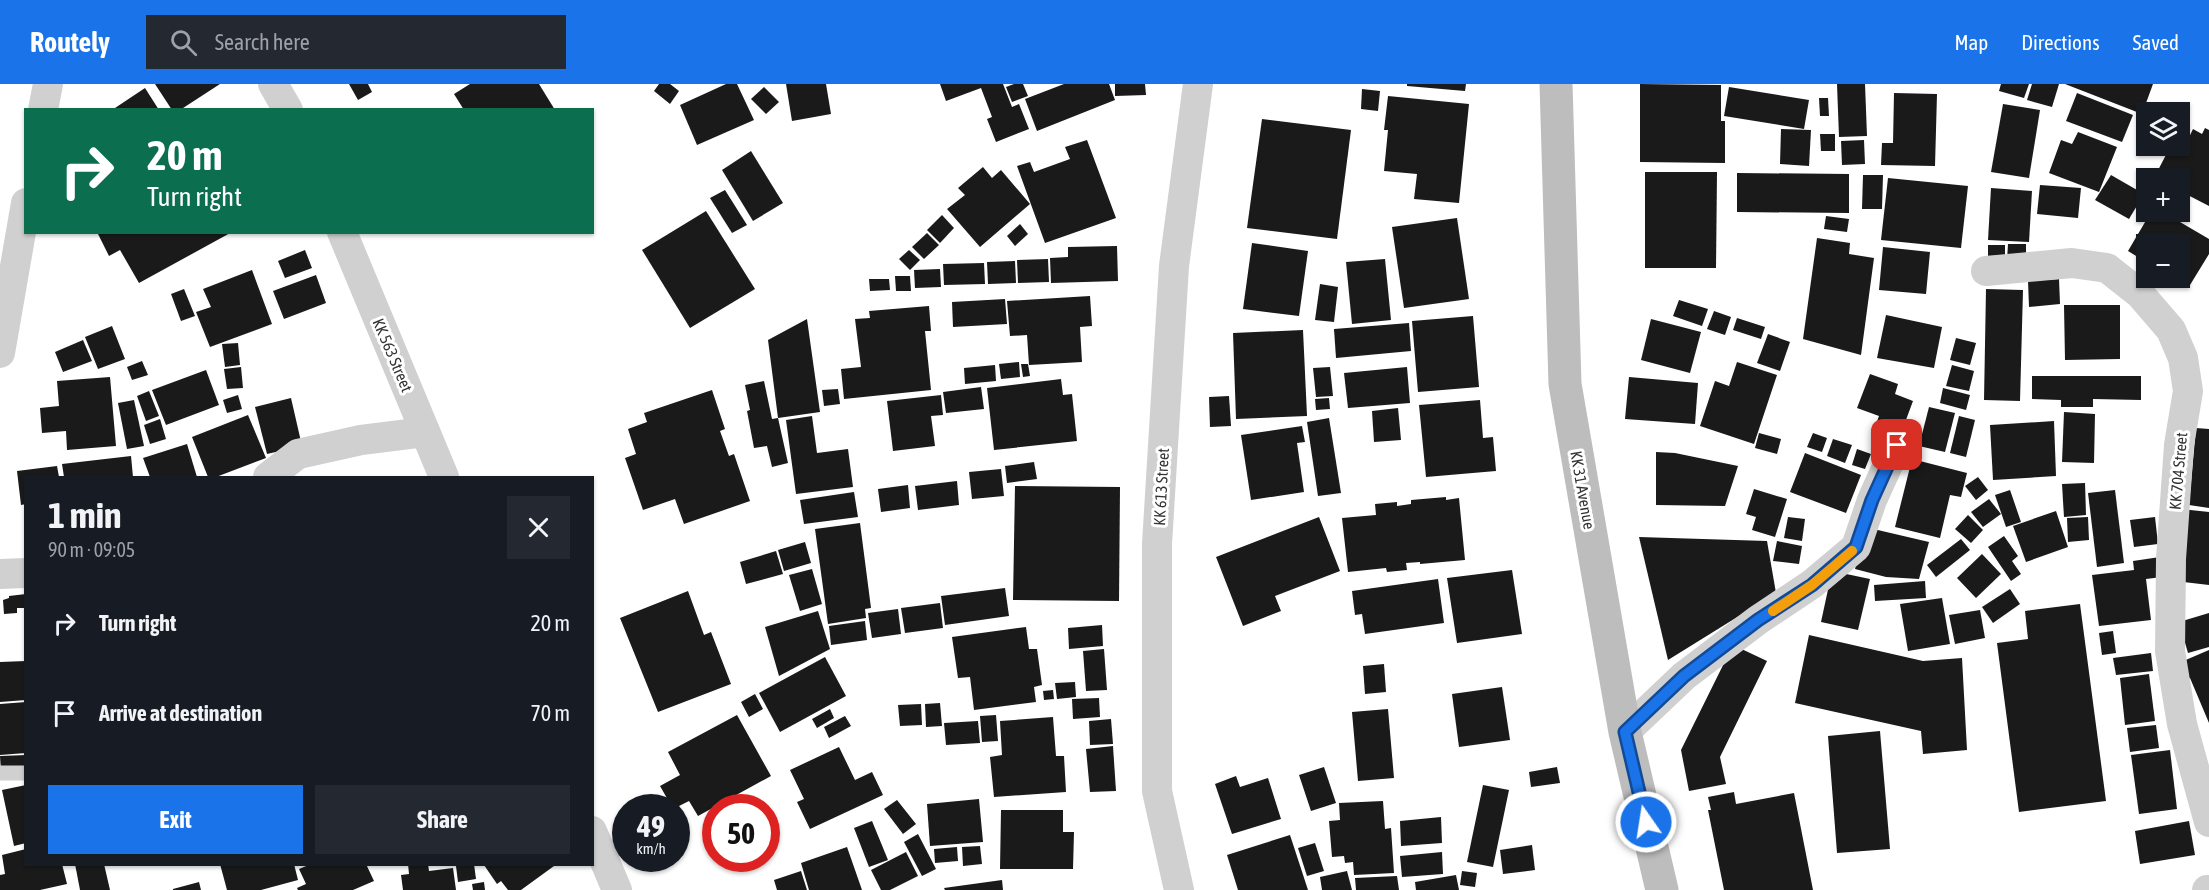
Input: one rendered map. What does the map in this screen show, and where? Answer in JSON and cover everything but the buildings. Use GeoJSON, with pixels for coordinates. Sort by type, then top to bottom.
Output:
{"type":"FeatureCollection","features":[{"type":"Feature","properties":{"kind":"main road","name":"KK 31 Avenue"},"geometry":{"type":"LineString","coordinates":[[1556,84],[1565,384],[1625,732],[1662,890]]}},
{"type":"Feature","properties":{"kind":"street"},"geometry":{"type":"LineString","coordinates":[[43,108],[48,84]]}},
{"type":"Feature","properties":{"kind":"street"},"geometry":{"type":"LineString","coordinates":[[273,84],[287,108]]}},
{"type":"Feature","properties":{"kind":"street","name":"KK 613 Street"},"geometry":{"type":"LineString","coordinates":[[1179,890],[1157,791],[1157,544],[1174,266],[1198,84]]}},
{"type":"Feature","properties":{"kind":"street"},"geometry":{"type":"LineString","coordinates":[[0,353],[24,214]]}},
{"type":"Feature","properties":{"kind":"street","name":"KK 563 Street"},"geometry":{"type":"LineString","coordinates":[[343,234],[444,476]]}},
{"type":"Feature","properties":{"kind":"street","name":"KK 704 Street"},"geometry":{"type":"LineString","coordinates":[[1986,271],[2072,263],[2107,268],[2140,294],[2171,330],[2183,358],[2188,391],[2179,446],[2171,559],[2170,651],[2182,724],[2209,822]]}},
{"type":"Feature","properties":{"kind":"street"},"geometry":{"type":"LineString","coordinates":[[269,476],[298,454],[361,440],[425,432]]}},
{"type":"Feature","properties":{"kind":"street"},"geometry":{"type":"LineString","coordinates":[[1625,732],[1684,676],[1758,620],[1812,585],[1856,547],[1872,500],[1897,445]]}},
{"type":"Feature","properties":{"kind":"street"},"geometry":{"type":"LineString","coordinates":[[0,574],[24,573]]}},
{"type":"Feature","properties":{"kind":"street"},"geometry":{"type":"LineString","coordinates":[[594,836],[616,890]]}},
{"type":"Feature","properties":{"kind":"lane"},"geometry":{"type":"LineString","coordinates":[[0,772],[24,773]]}},
{"type":"Feature","properties":{"kind":"slow traffic"},"geometry":{"type":"LineString","coordinates":[[1773,611],[1812,585],[1852,551]]}},
{"type":"Feature","properties":{"kind":"route"},"geometry":{"type":"LineString","coordinates":[[1646,822],[1625,732],[1684,676],[1758,620],[1812,585],[1856,547],[1872,500],[1897,445]]}}]}
